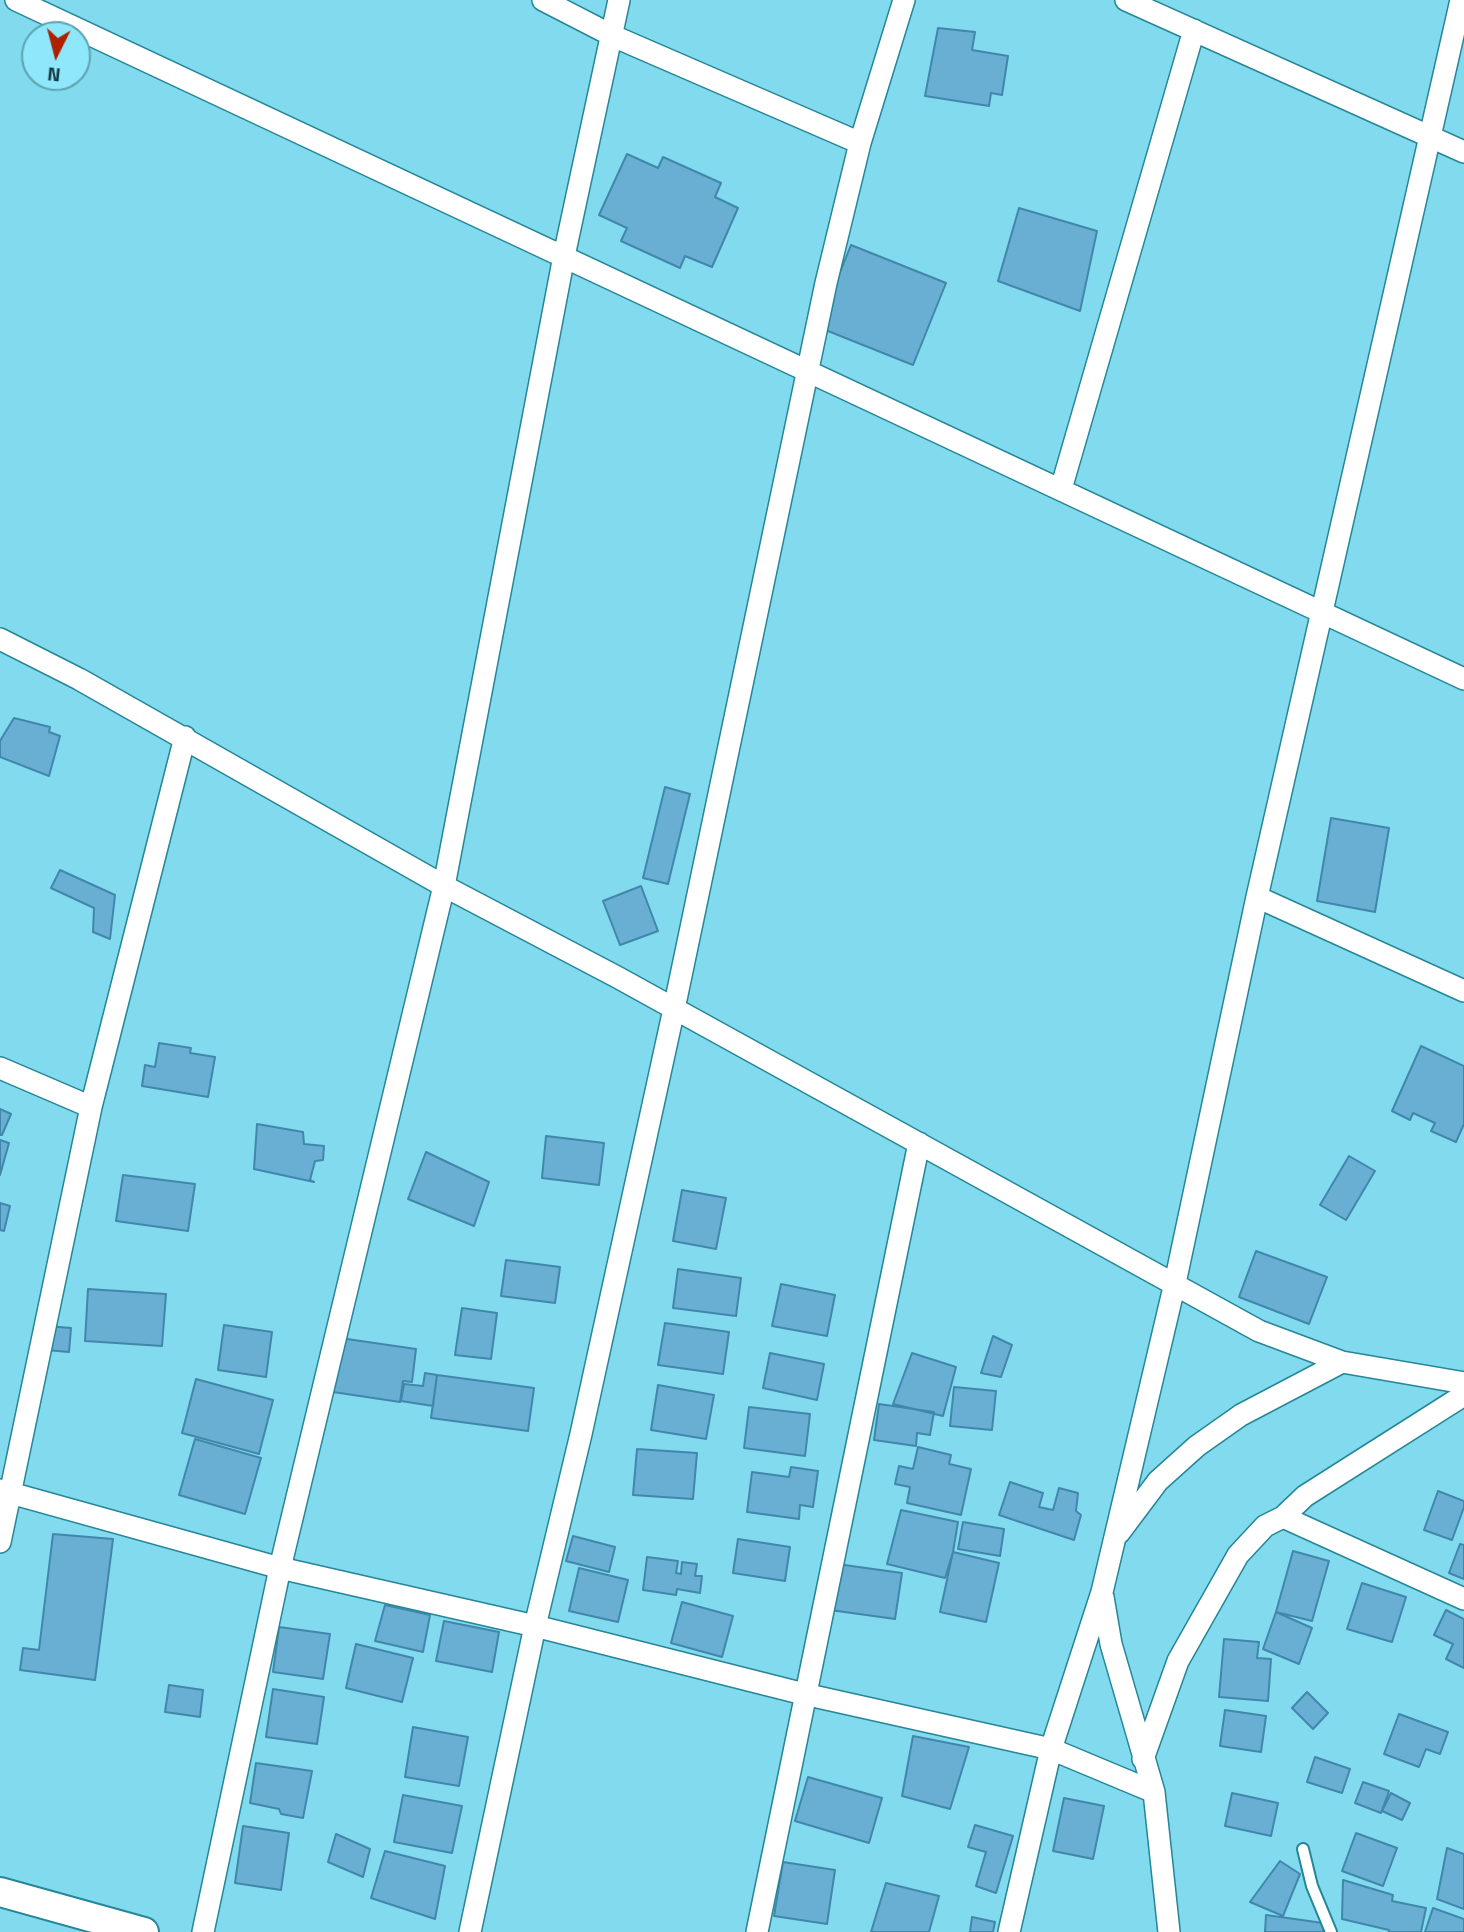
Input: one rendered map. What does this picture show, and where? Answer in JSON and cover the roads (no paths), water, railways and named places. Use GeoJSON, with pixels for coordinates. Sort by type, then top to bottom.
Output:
{"type":"FeatureCollection","features":[{"type":"Feature","properties":{"kind":"street"},"geometry":{"type":"LineString","coordinates":[[16,0],[1464,679]]}},
{"type":"Feature","properties":{"kind":"street"},"geometry":{"type":"LineString","coordinates":[[543,0],[613,36],[860,143]]}},
{"type":"Feature","properties":{"kind":"street"},"geometry":{"type":"LineString","coordinates":[[203,1932],[280,1568],[444,886],[564,256],[619,0]]}},
{"type":"Feature","properties":{"kind":"street"},"geometry":{"type":"LineString","coordinates":[[470,1932],[535,1626],[578,1446],[674,1009],[807,370],[860,143],[904,0]]}},
{"type":"Feature","properties":{"kind":"street"},"geometry":{"type":"LineString","coordinates":[[1126,0],[1432,135],[1464,152]]}},
{"type":"Feature","properties":{"kind":"street"},"geometry":{"type":"LineString","coordinates":[[1009,1932],[1051,1749],[1102,1592],[1175,1283],[1257,897],[1461,0]]}},
{"type":"Feature","properties":{"kind":"street"},"geometry":{"type":"LineString","coordinates":[[1061,489],[1194,30]]}},
{"type":"Feature","properties":{"kind":"street"},"geometry":{"type":"LineString","coordinates":[[0,639],[185,737],[444,886],[674,1009],[1259,1331],[1342,1362],[1464,1383]]}},
{"type":"Feature","properties":{"kind":"street"},"geometry":{"type":"LineString","coordinates":[[0,1542],[5,1492],[91,1107],[185,737]]}},
{"type":"Feature","properties":{"kind":"street"},"geometry":{"type":"LineString","coordinates":[[1257,897],[1464,992]]}},
{"type":"Feature","properties":{"kind":"street"},"geometry":{"type":"LineString","coordinates":[[0,1068],[91,1107]]}},
{"type":"Feature","properties":{"kind":"street"},"geometry":{"type":"LineString","coordinates":[[757,1932],[919,1143]]}},
{"type":"Feature","properties":{"kind":"street"},"geometry":{"type":"LineString","coordinates":[[1114,1540],[1158,1481],[1197,1446],[1241,1415],[1342,1362]]}},
{"type":"Feature","properties":{"kind":"street"},"geometry":{"type":"LineString","coordinates":[[1143,1759],[1178,1661],[1238,1555],[1265,1526],[1283,1517],[1305,1496],[1464,1395]]}},
{"type":"Feature","properties":{"kind":"street"},"geometry":{"type":"LineString","coordinates":[[5,1492],[280,1568],[535,1626],[804,1695],[1051,1749],[1154,1792]]}},
{"type":"Feature","properties":{"kind":"street"},"geometry":{"type":"LineString","coordinates":[[1283,1517],[1464,1600]]}},
{"type":"Feature","properties":{"kind":"street"},"geometry":{"type":"LineString","coordinates":[[1102,1592],[1111,1644],[1154,1792],[1169,1932]]}},
{"type":"Feature","properties":{"kind":"street"},"geometry":{"type":"LineString","coordinates":[[0,1892],[144,1932]]}},
{"type":"Feature","properties":{"kind":"lane"},"geometry":{"type":"LineString","coordinates":[[1303,1849],[1312,1886],[1331,1932]]}}]}
